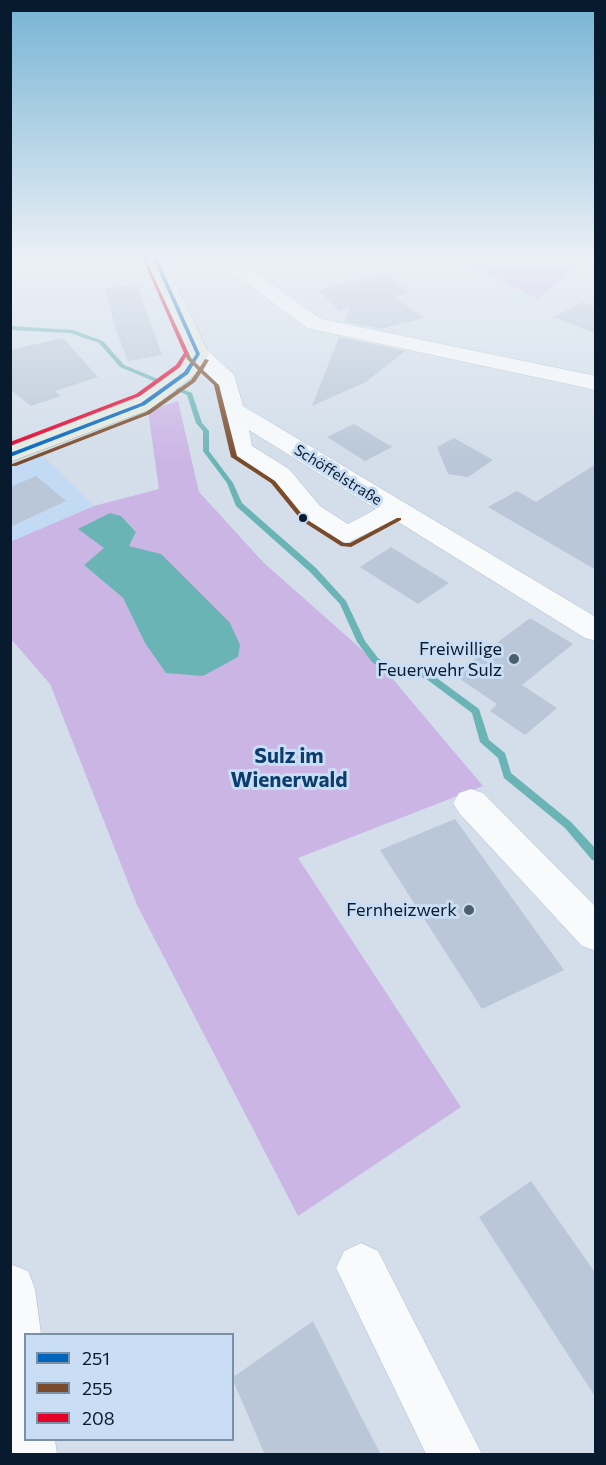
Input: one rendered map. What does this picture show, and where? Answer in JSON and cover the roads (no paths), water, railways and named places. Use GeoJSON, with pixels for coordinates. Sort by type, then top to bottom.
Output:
{"type":"FeatureCollection","features":[{"type":"Feature","properties":{"kind":"main road"},"geometry":{"type":"LineString","coordinates":[[10,455],[143,404],[165,389],[192,363],[178,324]]}},
{"type":"Feature","properties":{"kind":"street"},"geometry":{"type":"LineString","coordinates":[[316,324],[596,383]]}},
{"type":"Feature","properties":{"kind":"street"},"geometry":{"type":"LineString","coordinates":[[192,363],[226,380],[241,449],[280,474],[311,512],[347,536],[394,510]]}},
{"type":"Feature","properties":{"kind":"street","name":"Schöffelstraße"},"geometry":{"type":"LineString","coordinates":[[233,410],[596,631]]}},
{"type":"Feature","properties":{"kind":"street"},"geometry":{"type":"LineString","coordinates":[[471,803],[596,934]]}},
{"type":"Feature","properties":{"kind":"street"},"geometry":{"type":"LineString","coordinates":[[361,1268],[455,1455]]}},
{"type":"Feature","properties":{"kind":"street"},"geometry":{"type":"LineString","coordinates":[[10,1289],[24,1403]]}},
{"type":"Feature","properties":{"kind":"waterway"},"geometry":{"type":"LineString","coordinates":[[10,328],[71,331],[101,342],[122,366],[190,394],[199,423],[206,431],[206,451],[230,483],[239,504],[313,570],[343,603],[361,642],[375,660],[385,667],[427,675],[476,711],[485,742],[502,756],[507,775],[568,825],[596,857]]}},
{"type":"Feature","properties":{"kind":"place","name":"Freiwillige Feuerwehr Sulz"},"geometry":{"type":"Point","coordinates":[514,659]}},
{"type":"Feature","properties":{"kind":"place","name":"Fernheizwerk"},"geometry":{"type":"Point","coordinates":[469,910]}},
{"type":"Feature","properties":{"kind":"district","name":"Sulz im Wienerwald"},"geometry":{"type":"Point","coordinates":[289,768]}}]}
